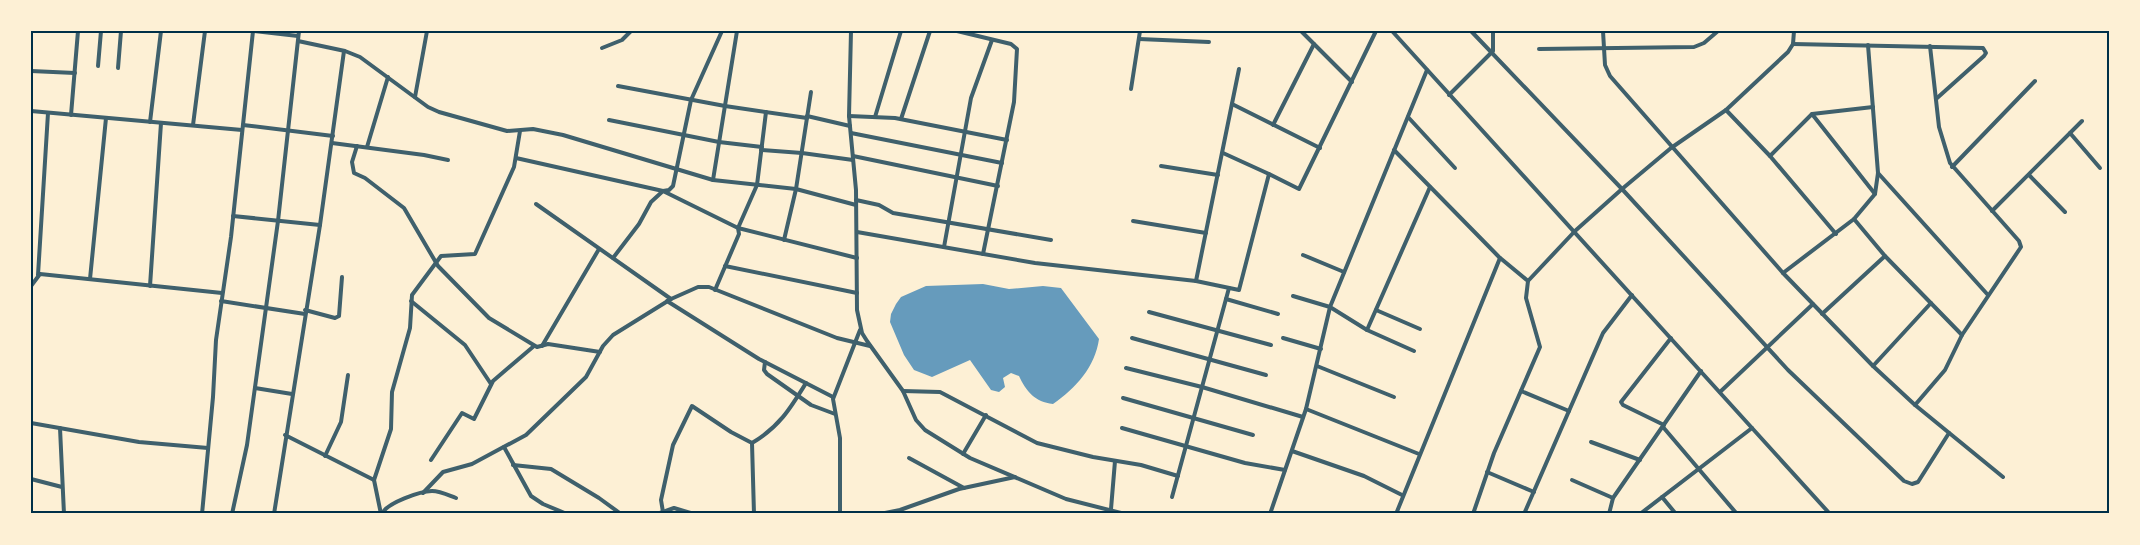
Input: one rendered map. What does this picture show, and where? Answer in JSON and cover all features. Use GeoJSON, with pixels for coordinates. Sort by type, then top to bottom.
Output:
{"type":"FeatureCollection","features":[{"type":"Feature","properties":{"kind":"street"},"geometry":{"type":"LineString","coordinates":[[71,115],[78,31]]}},
{"type":"Feature","properties":{"kind":"street"},"geometry":{"type":"LineString","coordinates":[[98,66],[101,31]]}},
{"type":"Feature","properties":{"kind":"street"},"geometry":{"type":"LineString","coordinates":[[118,68],[121,31]]}},
{"type":"Feature","properties":{"kind":"street"},"geometry":{"type":"LineString","coordinates":[[150,122],[161,31]]}},
{"type":"Feature","properties":{"kind":"street"},"geometry":{"type":"LineString","coordinates":[[193,125],[205,31]]}},
{"type":"Feature","properties":{"kind":"street"},"geometry":{"type":"LineString","coordinates":[[202,514],[216,340],[233,216],[253,31],[298,39],[360,57],[439,112],[507,131],[536,130],[563,135],[713,180],[796,190],[856,202],[879,204],[892,213],[1051,240]]}},
{"type":"Feature","properties":{"kind":"street"},"geometry":{"type":"LineString","coordinates":[[232,514],[247,444],[255,388],[278,221],[299,31]]}},
{"type":"Feature","properties":{"kind":"street"},"geometry":{"type":"LineString","coordinates":[[415,97],[427,31]]}},
{"type":"Feature","properties":{"kind":"street"},"geometry":{"type":"LineString","coordinates":[[602,48],[622,40],[631,31]]}},
{"type":"Feature","properties":{"kind":"street"},"geometry":{"type":"LineString","coordinates":[[613,258],[639,224],[651,202],[663,191],[671,188],[677,169],[691,100],[722,31]]}},
{"type":"Feature","properties":{"kind":"street"},"geometry":{"type":"LineString","coordinates":[[713,180],[737,31]]}},
{"type":"Feature","properties":{"kind":"street"},"geometry":{"type":"LineString","coordinates":[[851,31],[849,116],[856,202],[857,293],[861,328],[870,346],[903,391],[920,426],[963,454],[1015,477],[1072,501],[1111,509],[1125,514]]}},
{"type":"Feature","properties":{"kind":"street"},"geometry":{"type":"LineString","coordinates":[[875,117],[901,31]]}},
{"type":"Feature","properties":{"kind":"street"},"geometry":{"type":"LineString","coordinates":[[900,119],[930,31]]}},
{"type":"Feature","properties":{"kind":"street"},"geometry":{"type":"LineString","coordinates":[[957,31],[1013,45],[1016,49],[1015,97],[989,229],[982,254]]}},
{"type":"Feature","properties":{"kind":"street"},"geometry":{"type":"LineString","coordinates":[[1131,89],[1140,31]]}},
{"type":"Feature","properties":{"kind":"street"},"geometry":{"type":"LineString","coordinates":[[1301,31],[1352,82]]}},
{"type":"Feature","properties":{"kind":"street"},"geometry":{"type":"LineString","coordinates":[[1223,153],[1299,189],[1376,31]]}},
{"type":"Feature","properties":{"kind":"street"},"geometry":{"type":"LineString","coordinates":[[1392,31],[1830,514]]}},
{"type":"Feature","properties":{"kind":"street"},"geometry":{"type":"LineString","coordinates":[[1472,31],[1622,189],[1766,346],[1908,484],[1918,482],[1949,433]]}},
{"type":"Feature","properties":{"kind":"street"},"geometry":{"type":"LineString","coordinates":[[1449,95],[1493,51],[1493,31]]}},
{"type":"Feature","properties":{"kind":"street"},"geometry":{"type":"LineString","coordinates":[[1603,31],[1605,66],[1610,76],[1671,148],[1783,273],[1873,366],[1915,405],[2003,477]]}},
{"type":"Feature","properties":{"kind":"street"},"geometry":{"type":"LineString","coordinates":[[1539,49],[1694,46],[1704,43],[1718,31]]}},
{"type":"Feature","properties":{"kind":"street"},"geometry":{"type":"LineString","coordinates":[[1473,514],[1487,472],[1540,344],[1526,298],[1528,281],[1574,231],[1622,189],[1671,148],[1726,110],[1793,44],[1794,31]]}},
{"type":"Feature","properties":{"kind":"street"},"geometry":{"type":"LineString","coordinates":[[1139,39],[1209,42]]}},
{"type":"Feature","properties":{"kind":"street"},"geometry":{"type":"LineString","coordinates":[[944,247],[947,222],[971,98],[992,40]]}},
{"type":"Feature","properties":{"kind":"street"},"geometry":{"type":"LineString","coordinates":[[1274,124],[1314,44]]}},
{"type":"Feature","properties":{"kind":"street"},"geometry":{"type":"LineString","coordinates":[[1793,44],[1983,48],[1986,54],[1936,99]]}},
{"type":"Feature","properties":{"kind":"street"},"geometry":{"type":"LineString","coordinates":[[1783,273],[1854,219],[1876,194],[1878,173],[1868,45]]}},
{"type":"Feature","properties":{"kind":"street"},"geometry":{"type":"LineString","coordinates":[[1915,405],[1945,370],[1962,335],[2020,247],[2019,241],[1952,167],[1940,132],[1930,46]]}},
{"type":"Feature","properties":{"kind":"street"},"geometry":{"type":"LineString","coordinates":[[274,514],[285,435],[320,225],[344,51]]}},
{"type":"Feature","properties":{"kind":"street"},"geometry":{"type":"LineString","coordinates":[[1196,280],[1239,69]]}},
{"type":"Feature","properties":{"kind":"street"},"geometry":{"type":"LineString","coordinates":[[1270,514],[1306,409],[1330,307],[1427,70]]}},
{"type":"Feature","properties":{"kind":"street"},"geometry":{"type":"LineString","coordinates":[[31,72],[74,73]]}},
{"type":"Feature","properties":{"kind":"street"},"geometry":{"type":"LineString","coordinates":[[367,147],[388,77]]}},
{"type":"Feature","properties":{"kind":"street"},"geometry":{"type":"LineString","coordinates":[[1952,167],[2035,81]]}},
{"type":"Feature","properties":{"kind":"street"},"geometry":{"type":"LineString","coordinates":[[618,86],[725,106],[807,117],[850,126]]}},
{"type":"Feature","properties":{"kind":"street"},"geometry":{"type":"LineString","coordinates":[[784,240],[796,190],[811,92]]}},
{"type":"Feature","properties":{"kind":"street"},"geometry":{"type":"LineString","coordinates":[[1232,104],[1320,148]]}},
{"type":"Feature","properties":{"kind":"street"},"geometry":{"type":"LineString","coordinates":[[1770,156],[1812,114],[1872,107]]}},
{"type":"Feature","properties":{"kind":"street"},"geometry":{"type":"LineString","coordinates":[[1726,110],[1770,156],[1836,234]]}},
{"type":"Feature","properties":{"kind":"street"},"geometry":{"type":"LineString","coordinates":[[31,112],[161,123],[287,130],[333,136]]}},
{"type":"Feature","properties":{"kind":"street"},"geometry":{"type":"LineString","coordinates":[[715,290],[738,234],[738,228],[757,185],[766,112]]}},
{"type":"Feature","properties":{"kind":"street"},"geometry":{"type":"LineString","coordinates":[[31,286],[38,275],[48,113]]}},
{"type":"Feature","properties":{"kind":"street"},"geometry":{"type":"LineString","coordinates":[[1812,114],[1876,194]]}},
{"type":"Feature","properties":{"kind":"street"},"geometry":{"type":"LineString","coordinates":[[849,116],[900,119],[1007,140]]}},
{"type":"Feature","properties":{"kind":"street"},"geometry":{"type":"LineString","coordinates":[[1408,117],[1455,168]]}},
{"type":"Feature","properties":{"kind":"street"},"geometry":{"type":"LineString","coordinates":[[90,279],[106,118]]}},
{"type":"Feature","properties":{"kind":"street"},"geometry":{"type":"LineString","coordinates":[[609,120],[719,142],[853,158],[998,186]]}},
{"type":"Feature","properties":{"kind":"street"},"geometry":{"type":"LineString","coordinates":[[1992,211],[2082,122]]}},
{"type":"Feature","properties":{"kind":"street"},"geometry":{"type":"LineString","coordinates":[[150,286],[161,123]]}},
{"type":"Feature","properties":{"kind":"street"},"geometry":{"type":"LineString","coordinates":[[382,514],[374,480],[391,428],[392,392],[410,328],[413,292],[441,256],[475,254],[514,167],[520,130]]}},
{"type":"Feature","properties":{"kind":"street"},"geometry":{"type":"LineString","coordinates":[[851,133],[1002,163]]}},
{"type":"Feature","properties":{"kind":"street"},"geometry":{"type":"LineString","coordinates":[[2070,134],[2100,168]]}},
{"type":"Feature","properties":{"kind":"street"},"geometry":{"type":"LineString","coordinates":[[332,143],[428,155],[448,160]]}},
{"type":"Feature","properties":{"kind":"street"},"geometry":{"type":"LineString","coordinates":[[357,146],[352,162],[354,173],[365,178],[404,208],[436,262],[489,318],[534,346],[548,344],[600,352]]}},
{"type":"Feature","properties":{"kind":"street"},"geometry":{"type":"LineString","coordinates":[[1394,150],[1500,258],[1528,281]]}},
{"type":"Feature","properties":{"kind":"street"},"geometry":{"type":"LineString","coordinates":[[516,158],[663,191],[738,228],[857,258]]}},
{"type":"Feature","properties":{"kind":"street"},"geometry":{"type":"LineString","coordinates":[[1160,166],[1218,175]]}},
{"type":"Feature","properties":{"kind":"street"},"geometry":{"type":"LineString","coordinates":[[1878,173],[1988,295]]}},
{"type":"Feature","properties":{"kind":"street"},"geometry":{"type":"LineString","coordinates":[[857,232],[1035,263],[1196,280],[1239,290],[1269,174]]}},
{"type":"Feature","properties":{"kind":"street"},"geometry":{"type":"LineString","coordinates":[[2029,175],[2065,212]]}},
{"type":"Feature","properties":{"kind":"street"},"geometry":{"type":"LineString","coordinates":[[1368,330],[1430,186]]}},
{"type":"Feature","properties":{"kind":"street"},"geometry":{"type":"LineString","coordinates":[[536,204],[669,300],[765,362],[833,397]]}},
{"type":"Feature","properties":{"kind":"street"},"geometry":{"type":"LineString","coordinates":[[233,216],[320,225]]}},
{"type":"Feature","properties":{"kind":"street"},"geometry":{"type":"LineString","coordinates":[[1854,219],[1885,256],[1962,335]]}},
{"type":"Feature","properties":{"kind":"street"},"geometry":{"type":"LineString","coordinates":[[1133,222],[1206,233]]}},
{"type":"Feature","properties":{"kind":"street"},"geometry":{"type":"LineString","coordinates":[[542,346],[599,249]]}},
{"type":"Feature","properties":{"kind":"street"},"geometry":{"type":"LineString","coordinates":[[1303,255],[1344,272]]}},
{"type":"Feature","properties":{"kind":"street"},"geometry":{"type":"LineString","coordinates":[[1822,314],[1885,256]]}},
{"type":"Feature","properties":{"kind":"street"},"geometry":{"type":"LineString","coordinates":[[1396,514],[1500,258]]}},
{"type":"Feature","properties":{"kind":"street"},"geometry":{"type":"LineString","coordinates":[[725,266],[857,293]]}},
{"type":"Feature","properties":{"kind":"street"},"geometry":{"type":"LineString","coordinates":[[38,275],[222,293]]}},
{"type":"Feature","properties":{"kind":"street"},"geometry":{"type":"LineString","coordinates":[[221,301],[305,312],[335,318],[339,316],[342,277]]}},
{"type":"Feature","properties":{"kind":"street"},"geometry":{"type":"LineString","coordinates":[[423,493],[443,472],[472,464],[526,435],[586,377],[612,335],[669,300],[698,287],[706,286],[837,338],[870,346]]}},
{"type":"Feature","properties":{"kind":"street"},"geometry":{"type":"LineString","coordinates":[[1172,497],[1229,288]]}},
{"type":"Feature","properties":{"kind":"street"},"geometry":{"type":"LineString","coordinates":[[1524,514],[1603,333],[1632,295]]}},
{"type":"Feature","properties":{"kind":"street"},"geometry":{"type":"LineString","coordinates":[[1293,296],[1330,307],[1368,330],[1414,351]]}},
{"type":"Feature","properties":{"kind":"street"},"geometry":{"type":"LineString","coordinates":[[1226,298],[1278,314]]}},
{"type":"Feature","properties":{"kind":"street"},"geometry":{"type":"LineString","coordinates":[[411,301],[468,347],[491,384]]}},
{"type":"Feature","properties":{"kind":"street"},"geometry":{"type":"LineString","coordinates":[[1873,366],[1931,303]]}},
{"type":"Feature","properties":{"kind":"street"},"geometry":{"type":"LineString","coordinates":[[1720,392],[1812,304]]}},
{"type":"Feature","properties":{"kind":"street"},"geometry":{"type":"LineString","coordinates":[[1376,310],[1420,329]]}},
{"type":"Feature","properties":{"kind":"street"},"geometry":{"type":"LineString","coordinates":[[1149,312],[1271,345]]}},
{"type":"Feature","properties":{"kind":"street"},"geometry":{"type":"LineString","coordinates":[[840,514],[840,438],[833,397],[861,328]]}},
{"type":"Feature","properties":{"kind":"street"},"geometry":{"type":"LineString","coordinates":[[1132,338],[1266,375]]}},
{"type":"Feature","properties":{"kind":"street"},"geometry":{"type":"LineString","coordinates":[[1283,338],[1321,349]]}},
{"type":"Feature","properties":{"kind":"street"},"geometry":{"type":"LineString","coordinates":[[1671,338],[1621,402],[1623,405],[1663,426],[1737,514]]}},
{"type":"Feature","properties":{"kind":"street"},"geometry":{"type":"LineString","coordinates":[[431,460],[442,440],[462,413],[474,419],[491,384],[534,346]]}},
{"type":"Feature","properties":{"kind":"street"},"geometry":{"type":"LineString","coordinates":[[765,362],[764,370],[767,374],[814,406],[835,414]]}},
{"type":"Feature","properties":{"kind":"street"},"geometry":{"type":"LineString","coordinates":[[1317,366],[1394,398]]}},
{"type":"Feature","properties":{"kind":"street"},"geometry":{"type":"LineString","coordinates":[[1126,368],[1202,387],[1303,417]]}},
{"type":"Feature","properties":{"kind":"street"},"geometry":{"type":"LineString","coordinates":[[1609,514],[1613,498],[1701,371]]}},
{"type":"Feature","properties":{"kind":"street"},"geometry":{"type":"LineString","coordinates":[[325,456],[341,422],[348,375]]}},
{"type":"Feature","properties":{"kind":"street"},"geometry":{"type":"LineString","coordinates":[[752,443],[770,432],[784,418],[806,383]]}},
{"type":"Feature","properties":{"kind":"street"},"geometry":{"type":"LineString","coordinates":[[255,388],[292,394]]}},
{"type":"Feature","properties":{"kind":"street"},"geometry":{"type":"LineString","coordinates":[[903,391],[940,392],[1037,443],[1115,461],[1142,465],[1178,476]]}},
{"type":"Feature","properties":{"kind":"street"},"geometry":{"type":"LineString","coordinates":[[1520,391],[1569,411]]}},
{"type":"Feature","properties":{"kind":"street"},"geometry":{"type":"LineString","coordinates":[[1123,398],[1254,435]]}},
{"type":"Feature","properties":{"kind":"street"},"geometry":{"type":"LineString","coordinates":[[663,512],[661,500],[673,445],[689,408],[694,407],[731,432],[752,443]]}},
{"type":"Feature","properties":{"kind":"street"},"geometry":{"type":"LineString","coordinates":[[1306,409],[1419,454]]}},
{"type":"Feature","properties":{"kind":"street"},"geometry":{"type":"LineString","coordinates":[[963,454],[986,415]]}},
{"type":"Feature","properties":{"kind":"street"},"geometry":{"type":"LineString","coordinates":[[31,423],[139,442],[208,448]]}},
{"type":"Feature","properties":{"kind":"street"},"geometry":{"type":"LineString","coordinates":[[60,428],[64,514]]}},
{"type":"Feature","properties":{"kind":"street"},"geometry":{"type":"LineString","coordinates":[[1122,428],[1245,464],[1285,470]]}},
{"type":"Feature","properties":{"kind":"street"},"geometry":{"type":"LineString","coordinates":[[1640,514],[1752,428]]}},
{"type":"Feature","properties":{"kind":"street"},"geometry":{"type":"LineString","coordinates":[[285,435],[374,480]]}},
{"type":"Feature","properties":{"kind":"street"},"geometry":{"type":"LineString","coordinates":[[1591,442],[1640,460]]}},
{"type":"Feature","properties":{"kind":"street"},"geometry":{"type":"LineString","coordinates":[[752,443],[754,514]]}},
{"type":"Feature","properties":{"kind":"street"},"geometry":{"type":"LineString","coordinates":[[504,447],[527,490],[536,501],[567,514]]}},
{"type":"Feature","properties":{"kind":"street"},"geometry":{"type":"LineString","coordinates":[[1292,451],[1364,476],[1402,496]]}},
{"type":"Feature","properties":{"kind":"street"},"geometry":{"type":"LineString","coordinates":[[909,458],[964,488]]}},
{"type":"Feature","properties":{"kind":"street"},"geometry":{"type":"LineString","coordinates":[[1111,509],[1115,461]]}},
{"type":"Feature","properties":{"kind":"street"},"geometry":{"type":"LineString","coordinates":[[513,465],[551,469],[599,498],[621,514]]}},
{"type":"Feature","properties":{"kind":"street"},"geometry":{"type":"LineString","coordinates":[[1487,472],[1534,492]]}},
{"type":"Feature","properties":{"kind":"street"},"geometry":{"type":"LineString","coordinates":[[880,514],[902,509],[964,488],[1015,477]]}},
{"type":"Feature","properties":{"kind":"street"},"geometry":{"type":"LineString","coordinates":[[31,479],[62,487]]}},
{"type":"Feature","properties":{"kind":"street"},"geometry":{"type":"LineString","coordinates":[[1572,480],[1613,498]]}},
{"type":"Feature","properties":{"kind":"street"},"geometry":{"type":"LineString","coordinates":[[382,514],[389,504],[423,493],[434,491],[456,498]]}},
{"type":"Feature","properties":{"kind":"street"},"geometry":{"type":"LineString","coordinates":[[1662,497],[1676,514]]}},
{"type":"Feature","properties":{"kind":"street"},"geometry":{"type":"LineString","coordinates":[[657,514],[674,508],[694,514]]}},
{"type":"Feature","properties":{"kind":"water"},"geometry":{"type":"Polygon","coordinates":[[[983,284],[1009,289],[1043,286],[1061,288],[1099,339],[1089,368],[1077,384],[1053,404],[1036,398],[1028,391],[1019,376],[1011,373],[1003,378],[1005,387],[999,392],[991,390],[970,360],[932,377],[914,370],[904,355],[890,322],[891,314],[901,297],[926,286],[983,284]]]}}]}
